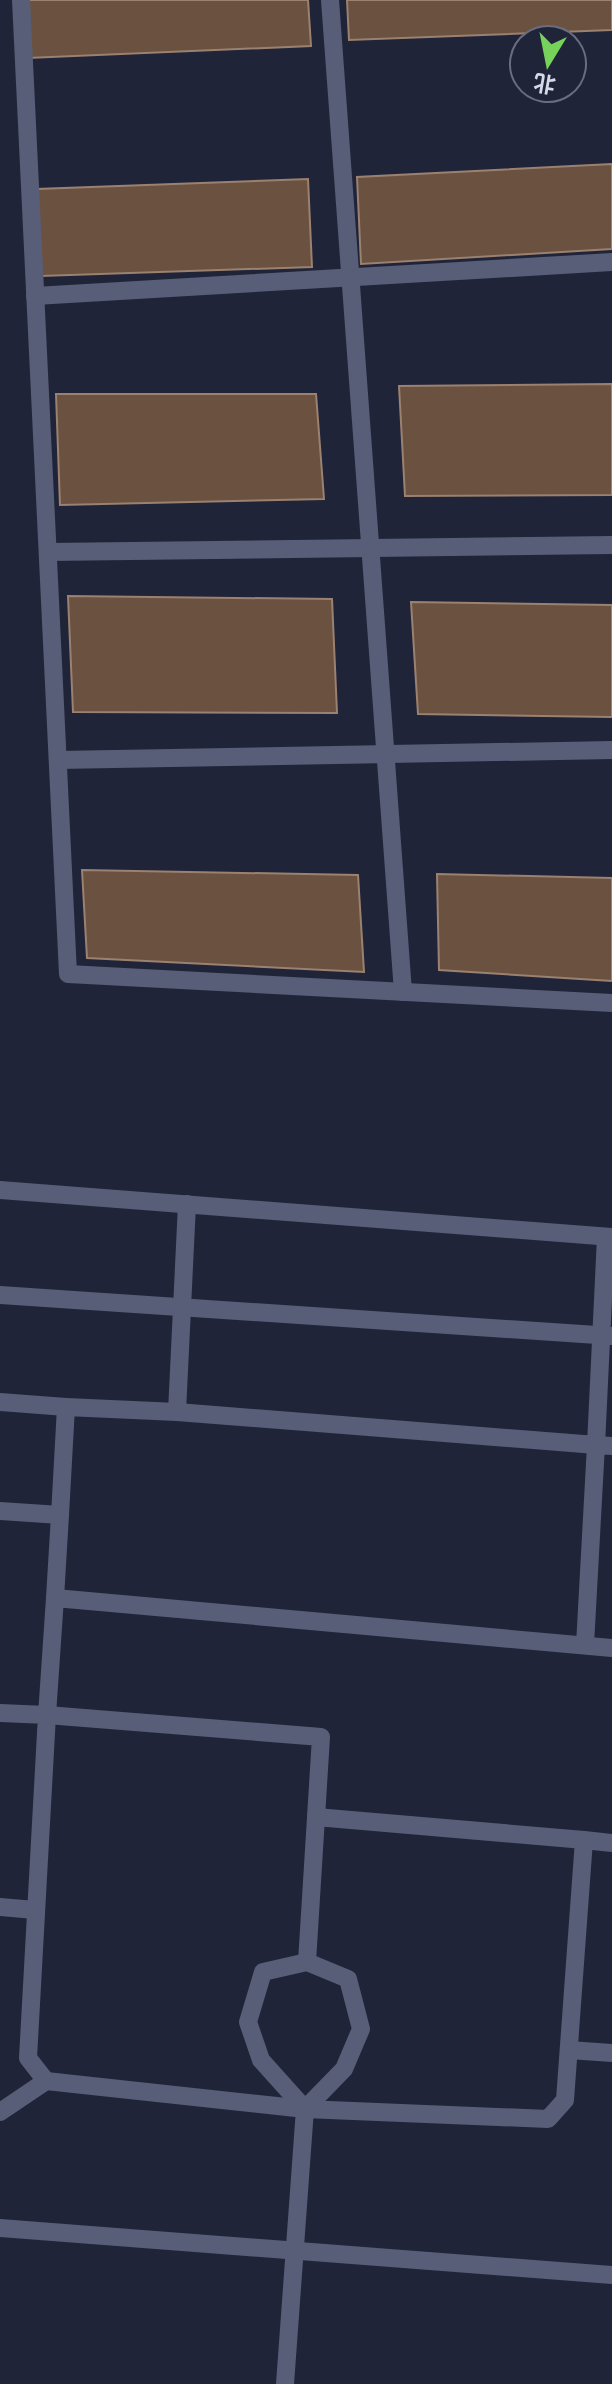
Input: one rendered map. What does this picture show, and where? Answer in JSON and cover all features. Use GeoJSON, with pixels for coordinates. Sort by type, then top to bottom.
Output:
{"type":"FeatureCollection","features":[{"type":"Feature","properties":{"kind":"lane"},"geometry":{"type":"LineString","coordinates":[[21,0],[68,974],[612,1003]]}},
{"type":"Feature","properties":{"kind":"lane"},"geometry":{"type":"LineString","coordinates":[[330,0],[403,992]]}},
{"type":"Feature","properties":{"kind":"lane"},"geometry":{"type":"LineString","coordinates":[[35,296],[612,262]]}},
{"type":"Feature","properties":{"kind":"lane"},"geometry":{"type":"LineString","coordinates":[[48,552],[612,545]]}},
{"type":"Feature","properties":{"kind":"lane"},"geometry":{"type":"LineString","coordinates":[[58,760],[612,750]]}},
{"type":"Feature","properties":{"kind":"lane"},"geometry":{"type":"LineString","coordinates":[[0,1190],[609,1237],[604,1446],[585,1645]]}},
{"type":"Feature","properties":{"kind":"lane"},"geometry":{"type":"LineString","coordinates":[[177,1412],[187,1204]]}},
{"type":"Feature","properties":{"kind":"lane"},"geometry":{"type":"LineString","coordinates":[[0,1295],[607,1335]]}},
{"type":"Feature","properties":{"kind":"lane"},"geometry":{"type":"LineString","coordinates":[[0,1402],[177,1412],[604,1446]]}},
{"type":"Feature","properties":{"kind":"lane"},"geometry":{"type":"LineString","coordinates":[[46,2081],[28,2058],[66,1407]]}},
{"type":"Feature","properties":{"kind":"lane"},"geometry":{"type":"LineString","coordinates":[[0,1511],[60,1515]]}},
{"type":"Feature","properties":{"kind":"lane"},"geometry":{"type":"LineString","coordinates":[[55,1598],[612,1648]]}},
{"type":"Feature","properties":{"kind":"lane"},"geometry":{"type":"LineString","coordinates":[[0,1713],[321,1737],[307,1962]]}},
{"type":"Feature","properties":{"kind":"lane"},"geometry":{"type":"LineString","coordinates":[[316,1817],[612,1843]]}},
{"type":"Feature","properties":{"kind":"lane"},"geometry":{"type":"LineString","coordinates":[[0,2112],[46,2081],[305,2109],[548,2119],[565,2100],[584,1840]]}},
{"type":"Feature","properties":{"kind":"lane"},"geometry":{"type":"LineString","coordinates":[[0,1907],[35,1910]]}},
{"type":"Feature","properties":{"kind":"lane"},"geometry":{"type":"LineString","coordinates":[[285,2384],[305,2109],[344,2069],[361,2029],[348,1979],[307,1962],[263,1972],[248,2022],[261,2060],[305,2109]]}},
{"type":"Feature","properties":{"kind":"lane"},"geometry":{"type":"LineString","coordinates":[[569,2050],[612,2053]]}},
{"type":"Feature","properties":{"kind":"lane"},"geometry":{"type":"LineString","coordinates":[[0,2228],[612,2275]]}},
{"type":"Feature","properties":{"kind":"building"},"geometry":{"type":"Polygon","coordinates":[[[27,0],[308,0],[311,46],[28,58],[27,0]]]}},
{"type":"Feature","properties":{"kind":"building"},"geometry":{"type":"Polygon","coordinates":[[[347,0],[612,0],[612,30],[588,31],[588,24],[508,24],[508,34],[349,40],[347,0]]]}},
{"type":"Feature","properties":{"kind":"building"},"geometry":{"type":"Polygon","coordinates":[[[612,164],[612,249],[361,264],[357,177],[612,164]]]}},
{"type":"Feature","properties":{"kind":"building"},"geometry":{"type":"Polygon","coordinates":[[[308,179],[312,267],[41,276],[37,189],[308,179]]]}},
{"type":"Feature","properties":{"kind":"building"},"geometry":{"type":"Polygon","coordinates":[[[612,384],[612,495],[405,496],[399,386],[612,384]]]}},
{"type":"Feature","properties":{"kind":"building"},"geometry":{"type":"Polygon","coordinates":[[[56,394],[316,394],[324,499],[60,505],[56,394]]]}},
{"type":"Feature","properties":{"kind":"building"},"geometry":{"type":"Polygon","coordinates":[[[68,596],[332,599],[337,713],[73,712],[68,596]]]}},
{"type":"Feature","properties":{"kind":"building"},"geometry":{"type":"Polygon","coordinates":[[[411,602],[612,605],[612,717],[418,714],[411,602]]]}},
{"type":"Feature","properties":{"kind":"building"},"geometry":{"type":"Polygon","coordinates":[[[82,870],[358,875],[364,972],[87,958],[82,870]]]}},
{"type":"Feature","properties":{"kind":"building"},"geometry":{"type":"Polygon","coordinates":[[[437,874],[612,878],[612,981],[439,970],[437,874]]]}}]}
